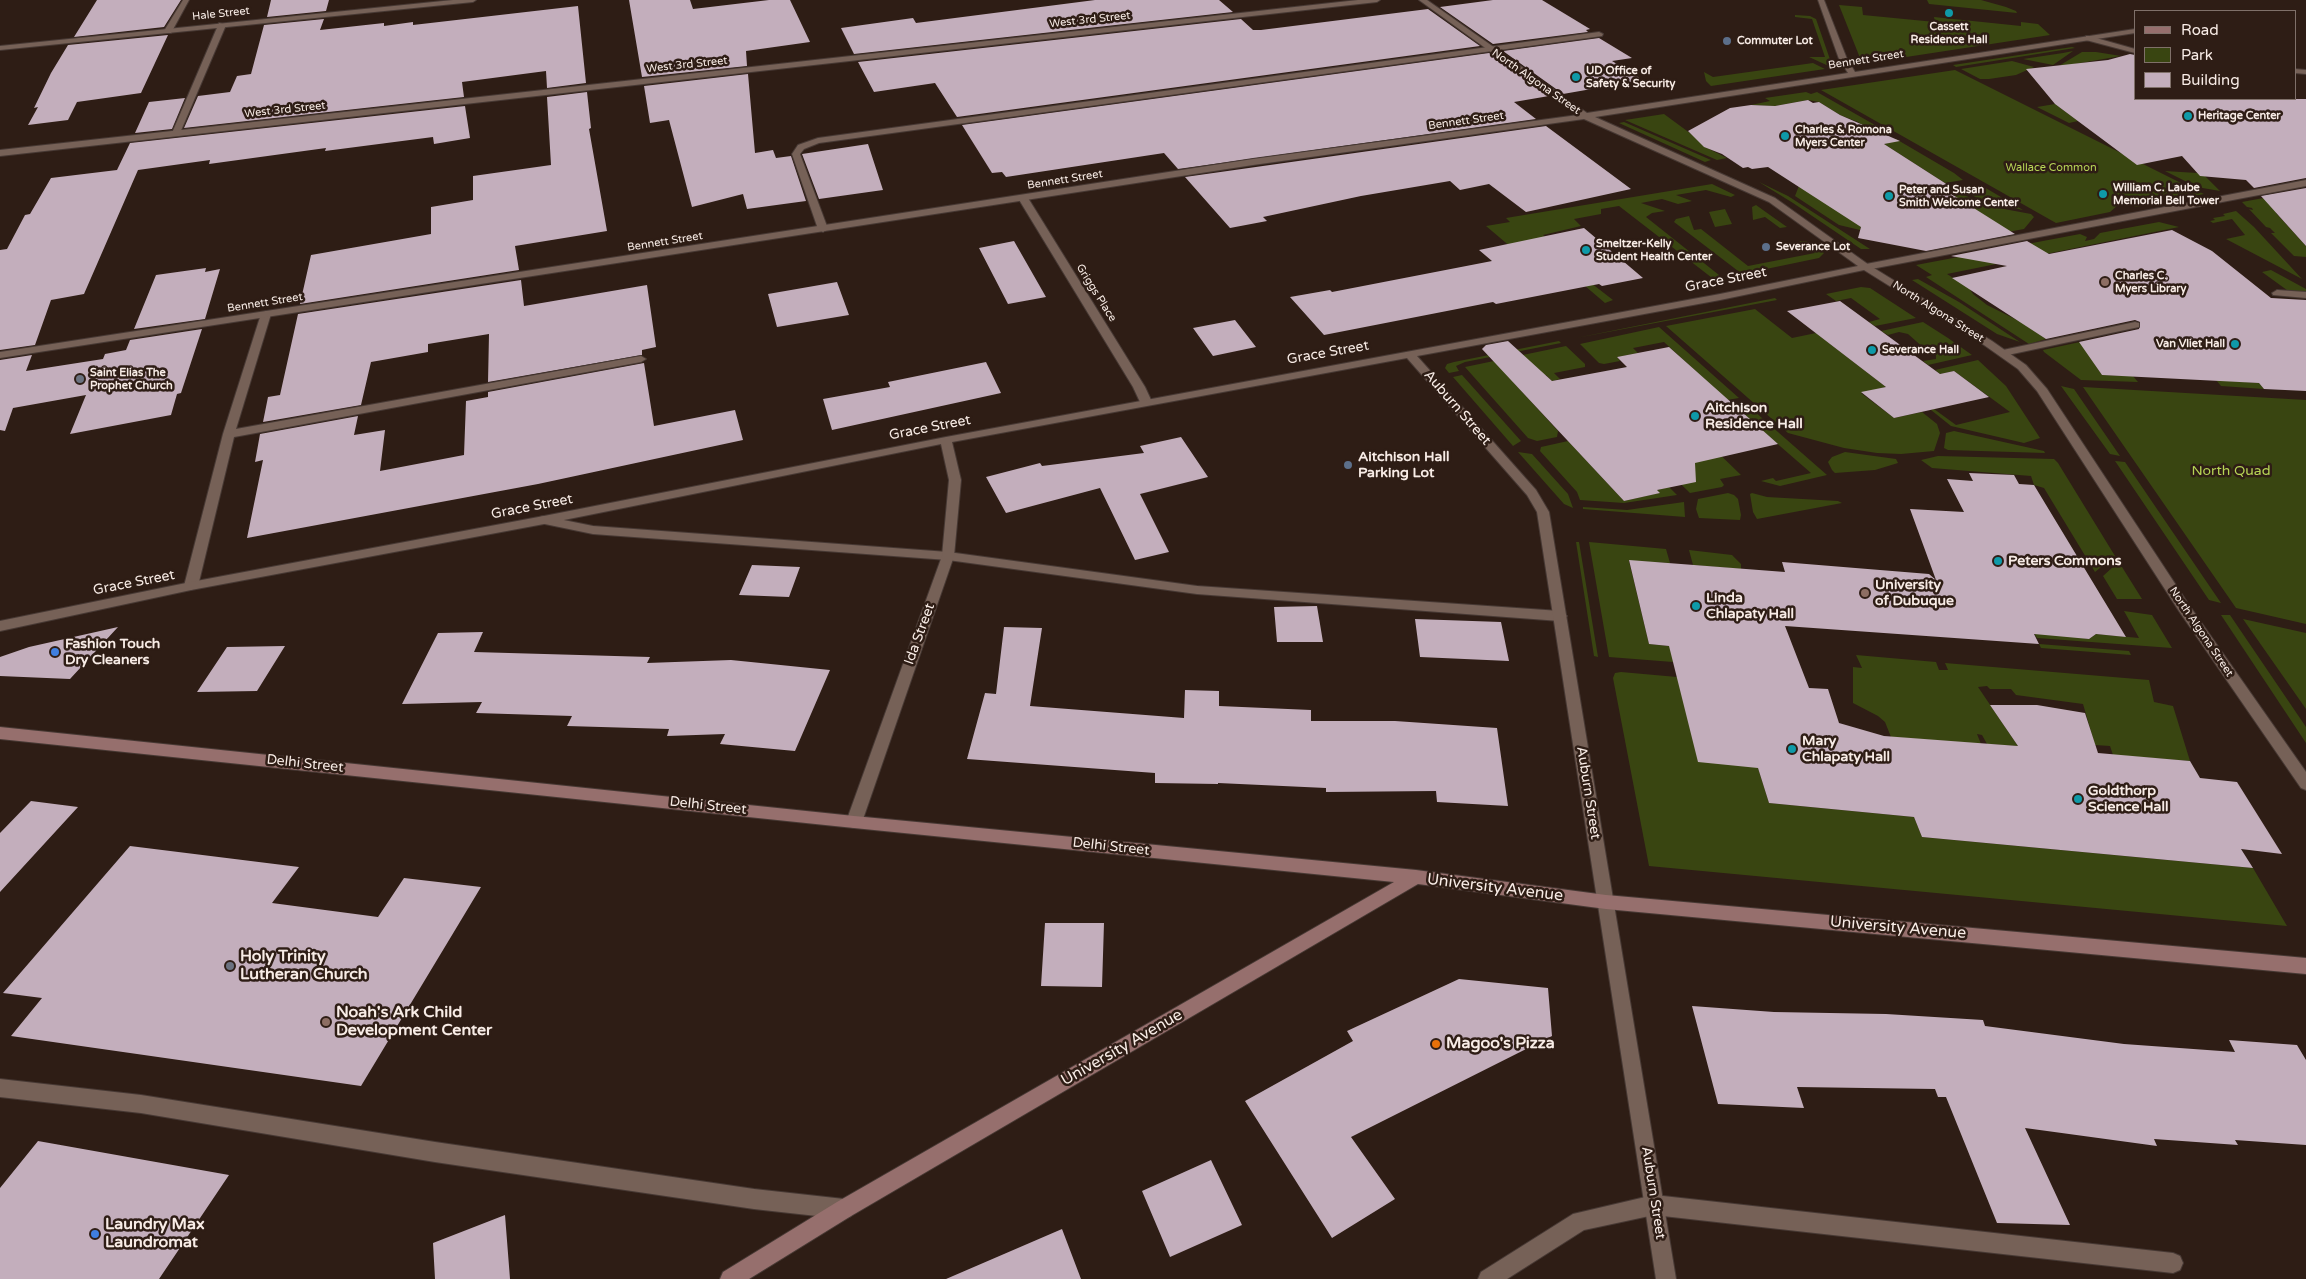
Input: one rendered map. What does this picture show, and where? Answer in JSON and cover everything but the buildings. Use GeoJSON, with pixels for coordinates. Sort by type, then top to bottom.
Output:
{"type":"FeatureCollection","features":[{"type":"Feature","properties":{"kind":"main road","name":"Delhi Street"},"geometry":{"type":"LineString","coordinates":[[0,733],[854,822],[1416,878]]}},
{"type":"Feature","properties":{"kind":"main road","name":"University Avenue"},"geometry":{"type":"LineString","coordinates":[[730,1279],[844,1209],[1416,878],[1606,902],[2306,966]]}},
{"type":"Feature","properties":{"kind":"street"},"geometry":{"type":"LineString","coordinates":[[168,31],[186,0]]}},
{"type":"Feature","properties":{"kind":"street","name":"Hale Street"},"geometry":{"type":"LineString","coordinates":[[0,48],[473,0]]}},
{"type":"Feature","properties":{"kind":"street","name":"West 3rd Street"},"geometry":{"type":"LineString","coordinates":[[0,153],[1377,0]]}},
{"type":"Feature","properties":{"kind":"street","name":"North Algona Street"},"geometry":{"type":"LineString","coordinates":[[1422,0],[1488,49],[1585,116],[1772,200],[1866,267],[2003,353],[2022,368],[2041,389],[2184,608],[2306,784]]}},
{"type":"Feature","properties":{"kind":"street"},"geometry":{"type":"LineString","coordinates":[[1821,0],[1843,59],[1852,74]]}},
{"type":"Feature","properties":{"kind":"street"},"geometry":{"type":"LineString","coordinates":[[176,133],[222,26]]}},
{"type":"Feature","properties":{"kind":"street","name":"Bennett Street"},"geometry":{"type":"LineString","coordinates":[[0,355],[1253,162],[1585,116],[2134,31]]}},
{"type":"Feature","properties":{"kind":"street"},"geometry":{"type":"LineString","coordinates":[[823,229],[796,154],[801,147],[818,141],[1599,34]]}},
{"type":"Feature","properties":{"kind":"street"},"geometry":{"type":"LineString","coordinates":[[2089,38],[2134,50]]}},
{"type":"Feature","properties":{"kind":"street","name":"Grace Street"},"geometry":{"type":"LineString","coordinates":[[0,626],[191,586],[544,520],[946,440],[1711,299],[1866,267],[2306,183]]}},
{"type":"Feature","properties":{"kind":"street","name":"Griggs Place"},"geometry":{"type":"LineString","coordinates":[[1023,198],[1139,387],[1146,402]]}},
{"type":"Feature","properties":{"kind":"street"},"geometry":{"type":"LineString","coordinates":[[2277,293],[2306,295]]}},
{"type":"Feature","properties":{"kind":"street"},"geometry":{"type":"LineString","coordinates":[[191,586],[229,434],[266,314]]}},
{"type":"Feature","properties":{"kind":"street"},"geometry":{"type":"LineString","coordinates":[[2003,353],[2135,325]]}},
{"type":"Feature","properties":{"kind":"street","name":"Auburn Street"},"geometry":{"type":"LineString","coordinates":[[1409,354],[1532,493],[1545,521],[1666,1279]]}},
{"type":"Feature","properties":{"kind":"street"},"geometry":{"type":"LineString","coordinates":[[229,434],[641,359]]}},
{"type":"Feature","properties":{"kind":"street","name":"Ida Street"},"geometry":{"type":"LineString","coordinates":[[854,822],[948,556],[955,480],[946,440]]}},
{"type":"Feature","properties":{"kind":"street"},"geometry":{"type":"LineString","coordinates":[[544,520],[593,530],[948,556],[1197,590],[1560,616]]}},
{"type":"Feature","properties":{"kind":"street"},"geometry":{"type":"LineString","coordinates":[[0,1088],[141,1104],[434,1152],[754,1200],[844,1209]]}},
{"type":"Feature","properties":{"kind":"street"},"geometry":{"type":"LineString","coordinates":[[1488,1279],[1580,1222],[1654,1205],[2172,1263]]}},
{"type":"Feature","properties":{"kind":"green space"},"geometry":{"type":"Polygon","coordinates":[[[1927,0],[1981,0],[2006,7],[2017,13],[1929,4],[1927,0]]]}},
{"type":"Feature","properties":{"kind":"green space"},"geometry":{"type":"Polygon","coordinates":[[[1839,5],[1862,7],[1863,15],[1935,22],[1934,17],[2021,26],[2021,22],[2038,24],[2050,35],[1867,63],[1860,58],[1839,5]]]}},
{"type":"Feature","properties":{"kind":"green space"},"geometry":{"type":"Polygon","coordinates":[[[1795,15],[1810,16],[1816,19],[1833,68],[1809,57],[1825,57],[1812,19],[1795,17],[1795,15]]]}},
{"type":"Feature","properties":{"kind":"green space"},"geometry":{"type":"Polygon","coordinates":[[[2075,48],[1956,67],[1953,65],[2075,48]]]}},
{"type":"Feature","properties":{"kind":"green space"},"geometry":{"type":"Polygon","coordinates":[[[2073,51],[2053,65],[2023,59],[2063,53],[2073,51]]]}},
{"type":"Feature","properties":{"kind":"green space"},"geometry":{"type":"Polygon","coordinates":[[[2082,52],[2096,52],[2121,56],[2057,67],[2082,52]]]}},
{"type":"Feature","properties":{"kind":"green space"},"geometry":{"type":"Polygon","coordinates":[[[2012,61],[2034,67],[2016,75],[1989,79],[1980,79],[1961,69],[2012,61]]]}},
{"type":"Feature","properties":{"kind":"green space"},"geometry":{"type":"Polygon","coordinates":[[[1813,63],[1825,69],[1711,86],[1706,81],[1704,72],[1713,77],[1813,63]]]}},
{"type":"Feature","properties":{"kind":"green space","name":"Wallace Common"},"geometry":{"type":"Polygon","coordinates":[[[1955,70],[2204,194],[2136,207],[2119,201],[2114,202],[2118,205],[2110,212],[2056,223],[1821,90],[1955,70]]]}},
{"type":"Feature","properties":{"kind":"green space"},"geometry":{"type":"Polygon","coordinates":[[[1806,92],[1811,94],[1817,92],[1882,129],[1868,131],[1858,122],[1840,115],[1819,102],[1808,100],[1775,106],[1751,105],[1770,101],[1765,98],[1806,92]]]}},
{"type":"Feature","properties":{"kind":"green space"},"geometry":{"type":"Polygon","coordinates":[[[2055,104],[2078,121],[2069,123],[2037,107],[2055,104]]]}},
{"type":"Feature","properties":{"kind":"green space"},"geometry":{"type":"Polygon","coordinates":[[[1664,114],[1698,139],[1705,147],[1727,158],[1717,160],[1625,120],[1664,114]]]}},
{"type":"Feature","properties":{"kind":"green space"},"geometry":{"type":"Polygon","coordinates":[[[1624,122],[1711,160],[1705,162],[1619,123],[1624,122]]]}},
{"type":"Feature","properties":{"kind":"green space"},"geometry":{"type":"Polygon","coordinates":[[[1896,139],[1963,180],[1945,183],[1884,144],[1888,143],[1885,141],[1896,139]]]}},
{"type":"Feature","properties":{"kind":"green space"},"geometry":{"type":"Polygon","coordinates":[[[2165,171],[2197,173],[2205,176],[2220,191],[2197,187],[2165,171]]]}},
{"type":"Feature","properties":{"kind":"green space"},"geometry":{"type":"Polygon","coordinates":[[[1804,173],[1861,226],[1860,230],[1839,225],[1795,196],[1804,173]]]}},
{"type":"Feature","properties":{"kind":"green space"},"geometry":{"type":"Polygon","coordinates":[[[1759,182],[1788,196],[1870,249],[1861,249],[1759,182]]]}},
{"type":"Feature","properties":{"kind":"green space"},"geometry":{"type":"Polygon","coordinates":[[[1712,184],[1735,195],[1731,197],[1706,190],[1676,195],[1692,201],[1678,204],[1662,199],[1641,203],[1665,211],[1652,213],[1646,217],[1724,279],[1716,281],[1619,206],[1601,209],[1601,214],[1574,219],[1581,226],[1543,235],[1571,260],[1573,269],[1613,300],[1605,303],[1550,256],[1512,248],[1486,226],[1510,222],[1506,218],[1712,184]]]}},
{"type":"Feature","properties":{"kind":"green space"},"geometry":{"type":"Polygon","coordinates":[[[1984,187],[2023,210],[1987,203],[1962,190],[1984,187]]]}},
{"type":"Feature","properties":{"kind":"green space"},"geometry":{"type":"Polygon","coordinates":[[[2306,190],[2276,213],[2306,246],[2306,257],[2294,256],[2271,233],[2275,233],[2266,227],[2249,209],[2253,210],[2252,208],[2247,207],[2242,202],[2306,190]]]}},
{"type":"Feature","properties":{"kind":"green space"},"geometry":{"type":"Polygon","coordinates":[[[1962,194],[1988,206],[2031,214],[2034,217],[2024,229],[1943,244],[1892,244],[1983,215],[1953,195],[1962,194]]]}},
{"type":"Feature","properties":{"kind":"green space"},"geometry":{"type":"Polygon","coordinates":[[[1756,205],[1787,227],[1780,228],[1765,217],[1753,220],[1752,207],[1756,205]]]}},
{"type":"Feature","properties":{"kind":"green space"},"geometry":{"type":"Polygon","coordinates":[[[1725,209],[1732,224],[1715,227],[1709,212],[1725,209]]]}},
{"type":"Feature","properties":{"kind":"green space"},"geometry":{"type":"Polygon","coordinates":[[[2236,211],[2254,227],[2302,279],[2226,239],[2245,235],[2232,219],[2213,223],[2210,221],[2215,220],[2213,218],[2225,216],[2223,214],[2236,211]]]}},
{"type":"Feature","properties":{"kind":"green space"},"geometry":{"type":"Polygon","coordinates":[[[1689,216],[1694,230],[1701,229],[1748,266],[1815,253],[1799,241],[1806,241],[1824,253],[1819,258],[1742,274],[1674,222],[1676,219],[1689,216]]]}},
{"type":"Feature","properties":{"kind":"green space"},"geometry":{"type":"Polygon","coordinates":[[[2159,222],[2179,227],[1947,274],[1969,288],[1973,294],[1987,305],[2021,322],[2046,339],[2029,344],[1926,277],[1932,275],[1916,265],[2080,234],[2087,237],[2085,241],[2094,239],[2100,233],[2159,222]]]}},
{"type":"Feature","properties":{"kind":"green space"},"geometry":{"type":"Polygon","coordinates":[[[2271,270],[2306,289],[2306,294],[2291,293],[2262,272],[2271,270]]]}},
{"type":"Feature","properties":{"kind":"green space"},"geometry":{"type":"Polygon","coordinates":[[[1918,279],[1959,302],[2020,342],[1997,334],[1912,280],[1918,279]]]}},
{"type":"Feature","properties":{"kind":"green space"},"geometry":{"type":"Polygon","coordinates":[[[1861,287],[1870,288],[1916,318],[1875,326],[1869,322],[1880,319],[1851,298],[1836,301],[1826,294],[1861,287]]]}},
{"type":"Feature","properties":{"kind":"green space"},"geometry":{"type":"Polygon","coordinates":[[[1775,298],[1777,300],[1576,338],[1775,298]]]}},
{"type":"Feature","properties":{"kind":"green space"},"geometry":{"type":"Polygon","coordinates":[[[1755,309],[1792,338],[1816,333],[1886,387],[1861,393],[1894,418],[1922,412],[1937,424],[1940,433],[1934,451],[1901,454],[1877,453],[1844,448],[1788,433],[1666,326],[1755,309]]]}},
{"type":"Feature","properties":{"kind":"green space"},"geometry":{"type":"Polygon","coordinates":[[[1923,322],[1972,355],[1928,365],[1923,361],[1936,359],[1936,353],[1925,349],[1908,334],[1899,332],[1888,335],[1881,331],[1923,322]]]}},
{"type":"Feature","properties":{"kind":"green space"},"geometry":{"type":"Polygon","coordinates":[[[1659,327],[1739,398],[1727,400],[1664,342],[1633,348],[1638,353],[1617,357],[1620,361],[1604,364],[1599,363],[1580,344],[1659,327]]]}},
{"type":"Feature","properties":{"kind":"green space"},"geometry":{"type":"Polygon","coordinates":[[[1559,341],[1561,343],[1465,362],[1456,366],[1459,371],[1449,373],[1445,368],[1447,364],[1454,362],[1559,341]]]}},
{"type":"Feature","properties":{"kind":"green space"},"geometry":{"type":"Polygon","coordinates":[[[2080,342],[2102,375],[2133,376],[2138,382],[2081,380],[2043,350],[2080,342]]]}},
{"type":"Feature","properties":{"kind":"green space"},"geometry":{"type":"Polygon","coordinates":[[[1566,346],[1585,364],[1585,367],[1554,373],[1560,379],[1552,381],[1546,375],[1513,382],[1558,431],[1557,437],[1537,441],[1528,438],[1465,367],[1566,346]]]}},
{"type":"Feature","properties":{"kind":"green space"},"geometry":{"type":"Polygon","coordinates":[[[1978,360],[2006,386],[2040,438],[2024,443],[1951,426],[1931,410],[1934,409],[1956,425],[2010,412],[1954,371],[1940,374],[1935,370],[1978,360]]]}},
{"type":"Feature","properties":{"kind":"green space"},"geometry":{"type":"Polygon","coordinates":[[[1462,375],[1521,441],[1513,446],[1453,377],[1462,375]]]}},
{"type":"Feature","properties":{"kind":"green space"},"geometry":{"type":"Polygon","coordinates":[[[2216,380],[2259,383],[2264,389],[2221,386],[2216,380]]]}},
{"type":"Feature","properties":{"kind":"green space"},"geometry":{"type":"Polygon","coordinates":[[[2061,386],[2074,389],[2120,456],[2110,454],[2061,386]]]}},
{"type":"Feature","properties":{"kind":"green space","name":"North Quad"},"geometry":{"type":"Polygon","coordinates":[[[2083,387],[2306,400],[2306,624],[2236,608],[2083,387]]]}},
{"type":"Feature","properties":{"kind":"green space"},"geometry":{"type":"Polygon","coordinates":[[[1746,404],[1827,475],[1780,486],[1761,481],[1773,478],[1776,481],[1811,473],[1735,407],[1746,404]]]}},
{"type":"Feature","properties":{"kind":"green space"},"geometry":{"type":"Polygon","coordinates":[[[1954,431],[2044,451],[2045,453],[1948,450],[1944,448],[1946,433],[1954,431]]]}},
{"type":"Feature","properties":{"kind":"green space"},"geometry":{"type":"Polygon","coordinates":[[[1568,441],[1624,501],[1659,493],[1657,490],[1669,487],[1677,495],[1624,503],[1580,500],[1577,492],[1540,451],[1541,447],[1568,441]]]}},
{"type":"Feature","properties":{"kind":"green space"},"geometry":{"type":"Polygon","coordinates":[[[1710,445],[1741,475],[1720,479],[1724,485],[1722,487],[1690,493],[1653,457],[1710,445]]]}},
{"type":"Feature","properties":{"kind":"green space"},"geometry":{"type":"Polygon","coordinates":[[[1518,452],[1532,454],[1568,494],[1573,508],[1564,504],[1518,452]]]}},
{"type":"Feature","properties":{"kind":"green space"},"geometry":{"type":"Polygon","coordinates":[[[1845,452],[1896,459],[1898,463],[1875,470],[1835,473],[1828,462],[1832,457],[1845,452]]]}},
{"type":"Feature","properties":{"kind":"green space"},"geometry":{"type":"Polygon","coordinates":[[[1938,456],[2054,459],[2115,556],[2095,572],[2044,488],[2034,485],[2031,476],[1932,468],[1921,460],[1938,456]]]}},
{"type":"Feature","properties":{"kind":"green space"},"geometry":{"type":"Polygon","coordinates":[[[2115,461],[2125,462],[2221,603],[2209,600],[2115,461]]]}},
{"type":"Feature","properties":{"kind":"green space"},"geometry":{"type":"Polygon","coordinates":[[[1728,493],[1738,499],[1740,520],[1699,518],[1696,509],[1698,499],[1728,493]]]}},
{"type":"Feature","properties":{"kind":"green space"},"geometry":{"type":"Polygon","coordinates":[[[1750,494],[1767,497],[1838,501],[1842,503],[1757,519],[1753,512],[1750,494]]]}},
{"type":"Feature","properties":{"kind":"green space"},"geometry":{"type":"Polygon","coordinates":[[[1684,502],[1685,517],[1583,509],[1583,507],[1627,510],[1684,502]]]}},
{"type":"Feature","properties":{"kind":"green space"},"geometry":{"type":"Polygon","coordinates":[[[1576,542],[1579,542],[1598,657],[1594,656],[1576,542]]]}},
{"type":"Feature","properties":{"kind":"green space"},"geometry":{"type":"Polygon","coordinates":[[[1589,542],[1666,549],[1670,563],[1629,561],[1649,644],[1728,652],[1673,662],[1609,657],[1589,542]]]}},
{"type":"Feature","properties":{"kind":"green space"},"geometry":{"type":"Polygon","coordinates":[[[1689,550],[1732,555],[1741,564],[1741,569],[1693,565],[1689,550]]]}},
{"type":"Feature","properties":{"kind":"green space"},"geometry":{"type":"Polygon","coordinates":[[[2114,566],[2122,567],[2142,599],[2117,599],[2103,576],[2114,566]]]}},
{"type":"Feature","properties":{"kind":"green space"},"geometry":{"type":"Polygon","coordinates":[[[2124,611],[2152,615],[2172,648],[2037,638],[2032,630],[2089,639],[2096,634],[2139,638],[2124,611]]]}},
{"type":"Feature","properties":{"kind":"green space"},"geometry":{"type":"Polygon","coordinates":[[[2221,615],[2230,615],[2306,727],[2306,743],[2221,615]]]}},
{"type":"Feature","properties":{"kind":"green space"},"geometry":{"type":"Polygon","coordinates":[[[2243,619],[2306,633],[2306,709],[2243,619]]]}},
{"type":"Feature","properties":{"kind":"green space"},"geometry":{"type":"Polygon","coordinates":[[[2039,644],[2129,651],[2131,655],[2041,648],[2039,644]]]}},
{"type":"Feature","properties":{"kind":"green space"},"geometry":{"type":"Polygon","coordinates":[[[1856,655],[1936,662],[1939,670],[1948,670],[1945,663],[2149,680],[2154,702],[2173,706],[2190,761],[2113,755],[2110,746],[2095,745],[2083,704],[2016,695],[2011,689],[1990,689],[1987,686],[1978,687],[2018,746],[1987,744],[1982,735],[1977,734],[1981,744],[1891,737],[1885,722],[1878,716],[1853,703],[1853,667],[1862,668],[1856,655]]]}},
{"type":"Feature","properties":{"kind":"green space"},"geometry":{"type":"Polygon","coordinates":[[[1615,673],[1677,677],[1758,768],[1769,803],[1914,817],[1922,837],[2253,868],[2287,926],[1649,866],[1613,678],[1615,673]]]}},
{"type":"Feature","properties":{"kind":"place","name":"Cassett Residence Hall"},"geometry":{"type":"Point","coordinates":[1949,13]}},
{"type":"Feature","properties":{"kind":"place","name":"Commuter Lot"},"geometry":{"type":"Point","coordinates":[1727,41]}},
{"type":"Feature","properties":{"kind":"place","name":"UD Office of Safety & Security"},"geometry":{"type":"Point","coordinates":[1576,77]}},
{"type":"Feature","properties":{"kind":"place","name":"Heritage Center"},"geometry":{"type":"Point","coordinates":[2188,116]}},
{"type":"Feature","properties":{"kind":"place","name":"Charles & Romona Myers Center"},"geometry":{"type":"Point","coordinates":[1785,136]}},
{"type":"Feature","properties":{"kind":"place","name":"William C. Laube Memorial Bell Tower"},"geometry":{"type":"Point","coordinates":[2103,194]}},
{"type":"Feature","properties":{"kind":"place","name":"Peter and Susan Smith Welcome Center"},"geometry":{"type":"Point","coordinates":[1889,196]}},
{"type":"Feature","properties":{"kind":"place","name":"Severance Lot"},"geometry":{"type":"Point","coordinates":[1766,247]}},
{"type":"Feature","properties":{"kind":"place","name":"Smeltzer-Kelly Student Health Center"},"geometry":{"type":"Point","coordinates":[1586,250]}},
{"type":"Feature","properties":{"kind":"place","name":"Charles C. Myers Library"},"geometry":{"type":"Point","coordinates":[2105,282]}},
{"type":"Feature","properties":{"kind":"place","name":"Van Vliet Hall"},"geometry":{"type":"Point","coordinates":[2235,344]}},
{"type":"Feature","properties":{"kind":"place","name":"Severance Hall"},"geometry":{"type":"Point","coordinates":[1872,350]}},
{"type":"Feature","properties":{"kind":"place","name":"Saint Elias The Prophet Church"},"geometry":{"type":"Point","coordinates":[80,379]}},
{"type":"Feature","properties":{"kind":"place","name":"Aitchison Residence Hall"},"geometry":{"type":"Point","coordinates":[1695,416]}},
{"type":"Feature","properties":{"kind":"place","name":"Aitchison Hall Parking Lot"},"geometry":{"type":"Point","coordinates":[1348,465]}},
{"type":"Feature","properties":{"kind":"place","name":"Peters Commons"},"geometry":{"type":"Point","coordinates":[1998,561]}},
{"type":"Feature","properties":{"kind":"place","name":"University of Dubuque"},"geometry":{"type":"Point","coordinates":[1865,593]}},
{"type":"Feature","properties":{"kind":"place","name":"Linda Chlapaty Hall"},"geometry":{"type":"Point","coordinates":[1696,606]}},
{"type":"Feature","properties":{"kind":"place","name":"Fashion Touch Dry Cleaners"},"geometry":{"type":"Point","coordinates":[55,652]}},
{"type":"Feature","properties":{"kind":"place","name":"Mary Chlapaty Hall"},"geometry":{"type":"Point","coordinates":[1792,749]}},
{"type":"Feature","properties":{"kind":"place","name":"Goldthorp Science Hall"},"geometry":{"type":"Point","coordinates":[2078,799]}},
{"type":"Feature","properties":{"kind":"place","name":"Holy Trinity Lutheran Church"},"geometry":{"type":"Point","coordinates":[230,966]}},
{"type":"Feature","properties":{"kind":"place","name":"Noah's Ark Child Development Center"},"geometry":{"type":"Point","coordinates":[326,1022]}},
{"type":"Feature","properties":{"kind":"place","name":"Magoo's Pizza"},"geometry":{"type":"Point","coordinates":[1436,1044]}},
{"type":"Feature","properties":{"kind":"place","name":"Laundry Max Laundromat"},"geometry":{"type":"Point","coordinates":[95,1234]}}]}
